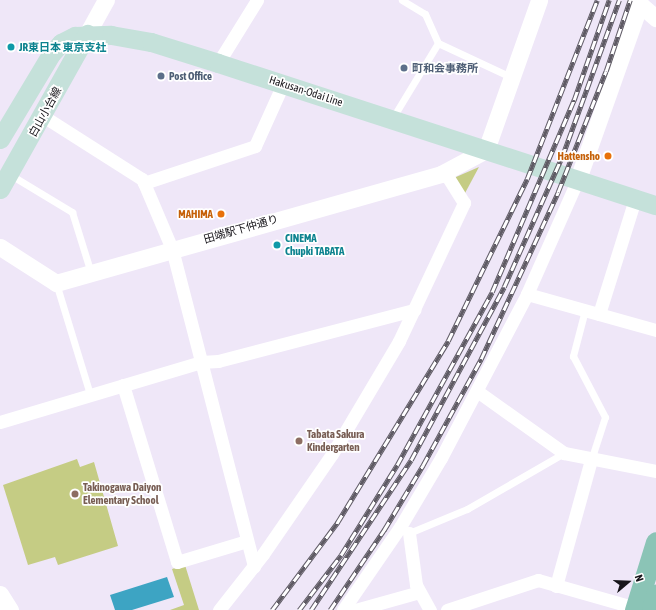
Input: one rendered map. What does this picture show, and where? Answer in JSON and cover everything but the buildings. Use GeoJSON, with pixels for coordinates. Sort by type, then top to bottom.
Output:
{"type":"FeatureCollection","features":[{"type":"Feature","properties":{"kind":"main road","name":"Hakusan-Odai Line"},"geometry":{"type":"LineString","coordinates":[[0,139],[51,54],[61,44],[75,36],[87,34],[134,38],[218,63],[578,179],[656,206]]}},
{"type":"Feature","properties":{"kind":"main road","name":"白山小台線"},"geometry":{"type":"LineString","coordinates":[[4,182],[43,116],[87,34]]}},
{"type":"Feature","properties":{"kind":"main road"},"geometry":{"type":"LineString","coordinates":[[641,610],[656,542]]}},
{"type":"Feature","properties":{"kind":"main road"},"geometry":{"type":"LineString","coordinates":[[641,610],[656,595]]}},
{"type":"Feature","properties":{"kind":"street"},"geometry":{"type":"LineString","coordinates":[[87,34],[106,0]]}},
{"type":"Feature","properties":{"kind":"street"},"geometry":{"type":"LineString","coordinates":[[218,63],[257,0]]}},
{"type":"Feature","properties":{"kind":"street"},"geometry":{"type":"LineString","coordinates":[[486,150],[539,0]]}},
{"type":"Feature","properties":{"kind":"street"},"geometry":{"type":"LineString","coordinates":[[343,610],[405,530],[527,294],[578,179],[638,1],[656,18]]}},
{"type":"Feature","properties":{"kind":"street"},"geometry":{"type":"LineString","coordinates":[[144,183],[255,146],[283,84]]}},
{"type":"Feature","properties":{"kind":"street"},"geometry":{"type":"LineString","coordinates":[[43,116],[142,179],[144,183],[172,249],[254,567]]}},
{"type":"Feature","properties":{"kind":"street","name":"田端駅下仲通り"},"geometry":{"type":"LineString","coordinates":[[56,283],[445,172],[486,150]]}},
{"type":"Feature","properties":{"kind":"street"},"geometry":{"type":"LineString","coordinates":[[219,610],[254,567],[332,454],[399,341],[464,203],[445,172]]}},
{"type":"Feature","properties":{"kind":"street"},"geometry":{"type":"LineString","coordinates":[[599,314],[635,199]]}},
{"type":"Feature","properties":{"kind":"street"},"geometry":{"type":"LineString","coordinates":[[0,247],[56,283]]}},
{"type":"Feature","properties":{"kind":"street"},"geometry":{"type":"LineString","coordinates":[[527,294],[656,330]]}},
{"type":"Feature","properties":{"kind":"street"},"geometry":{"type":"LineString","coordinates":[[0,422],[201,362],[218,361],[414,310]]}},
{"type":"Feature","properties":{"kind":"street"},"geometry":{"type":"LineString","coordinates":[[123,385],[177,562],[247,541]]}},
{"type":"Feature","properties":{"kind":"street"},"geometry":{"type":"LineString","coordinates":[[477,391],[564,453],[592,460],[656,471]]}},
{"type":"Feature","properties":{"kind":"street"},"geometry":{"type":"LineString","coordinates":[[556,586],[592,460]]}},
{"type":"Feature","properties":{"kind":"street"},"geometry":{"type":"LineString","coordinates":[[405,530],[416,585],[430,610]]}},
{"type":"Feature","properties":{"kind":"street"},"geometry":{"type":"LineString","coordinates":[[447,610],[538,580],[641,610]]}},
{"type":"Feature","properties":{"kind":"street"},"geometry":{"type":"LineString","coordinates":[[355,610],[420,592]]}},
{"type":"Feature","properties":{"kind":"lane"},"geometry":{"type":"LineString","coordinates":[[402,0],[425,14],[438,43],[512,77]]}},
{"type":"Feature","properties":{"kind":"lane"},"geometry":{"type":"LineString","coordinates":[[392,119],[438,43]]}},
{"type":"Feature","properties":{"kind":"lane"},"geometry":{"type":"LineString","coordinates":[[4,182],[72,212],[92,273]]}},
{"type":"Feature","properties":{"kind":"lane"},"geometry":{"type":"LineString","coordinates":[[56,283],[90,394]]}},
{"type":"Feature","properties":{"kind":"lane"},"geometry":{"type":"LineString","coordinates":[[585,310],[573,356],[605,418],[592,460]]}},
{"type":"Feature","properties":{"kind":"lane"},"geometry":{"type":"LineString","coordinates":[[405,530],[466,509],[564,453]]}},
{"type":"Feature","properties":{"kind":"green space"},"geometry":{"type":"Polygon","coordinates":[[[479,167],[464,195],[454,182],[456,177],[479,167]]]}},
{"type":"Feature","properties":{"kind":"green space"},"geometry":{"type":"Polygon","coordinates":[[[77,459],[80,467],[94,462],[118,546],[58,565],[55,557],[28,565],[3,485],[77,459]]]}},
{"type":"Feature","properties":{"kind":"green space"},"geometry":{"type":"Polygon","coordinates":[[[185,565],[199,610],[170,610],[184,605],[172,569],[185,565]]]}},
{"type":"Feature","properties":{"kind":"water"},"geometry":{"type":"Polygon","coordinates":[[[167,577],[174,597],[132,610],[115,610],[110,595],[167,577]]]}},
{"type":"Feature","properties":{"kind":"railway"},"geometry":{"type":"LineString","coordinates":[[272,610],[337,523],[448,341],[527,179],[597,0]]}},
{"type":"Feature","properties":{"kind":"railway"},"geometry":{"type":"LineString","coordinates":[[299,610],[341,555],[397,465],[492,292],[574,100],[609,0]]}},
{"type":"Feature","properties":{"kind":"railway"},"geometry":{"type":"LineString","coordinates":[[311,610],[411,460],[504,287],[562,157],[619,0]]}},
{"type":"Feature","properties":{"kind":"railway"},"geometry":{"type":"LineString","coordinates":[[330,610],[384,530],[423,465],[481,359],[558,192],[606,71],[630,0]]}},
{"type":"Feature","properties":{"kind":"place","name":"JR東日本 東京支社"},"geometry":{"type":"Point","coordinates":[11,47]}},
{"type":"Feature","properties":{"kind":"place","name":"町和会事務所"},"geometry":{"type":"Point","coordinates":[404,68]}},
{"type":"Feature","properties":{"kind":"place","name":"Post Office"},"geometry":{"type":"Point","coordinates":[161,76]}},
{"type":"Feature","properties":{"kind":"place","name":"Hattensho"},"geometry":{"type":"Point","coordinates":[608,156]}},
{"type":"Feature","properties":{"kind":"place","name":"MAHIMA"},"geometry":{"type":"Point","coordinates":[221,214]}},
{"type":"Feature","properties":{"kind":"place","name":"CINEMA Chupki TABATA"},"geometry":{"type":"Point","coordinates":[277,245]}},
{"type":"Feature","properties":{"kind":"place","name":"Tabata Sakura Kindergarten"},"geometry":{"type":"Point","coordinates":[299,441]}},
{"type":"Feature","properties":{"kind":"place","name":"Takinogawa Daiyon Elementary School"},"geometry":{"type":"Point","coordinates":[75,494]}}]}
